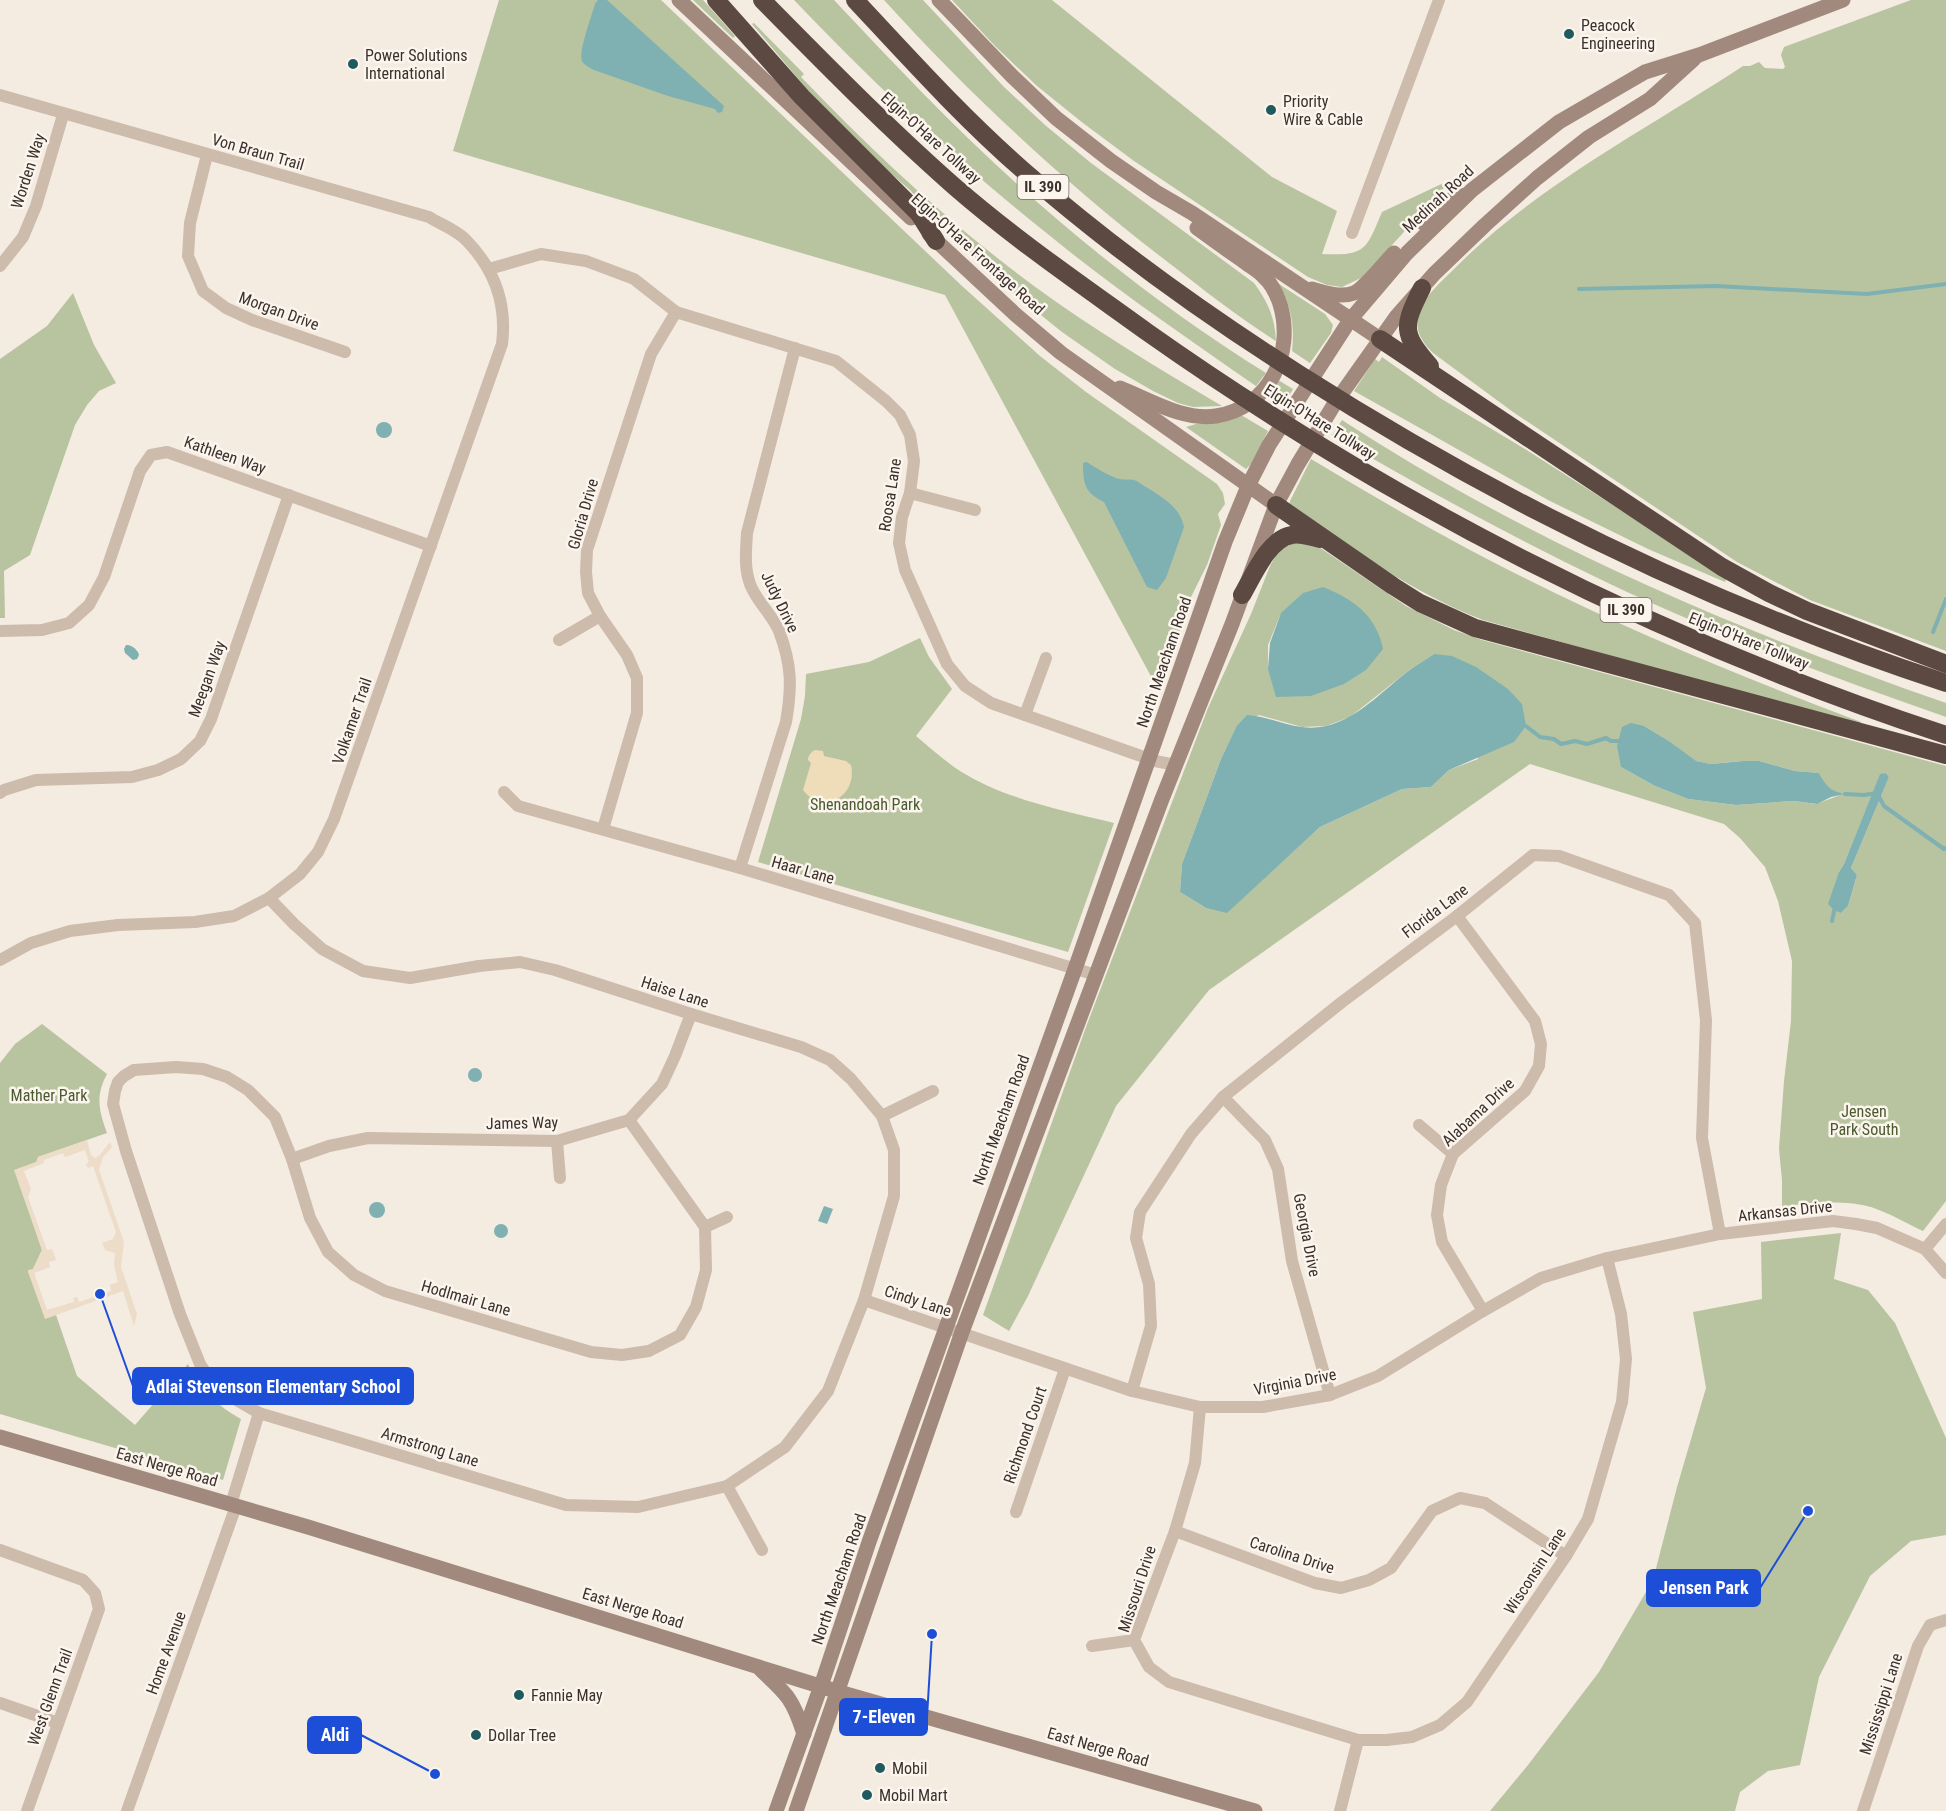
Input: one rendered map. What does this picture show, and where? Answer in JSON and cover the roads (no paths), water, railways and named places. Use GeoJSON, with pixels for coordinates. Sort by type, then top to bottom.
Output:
{"type":"FeatureCollection","features":[{"type":"Feature","properties":{"kind":"highway"},"geometry":{"type":"LineString","coordinates":[[716,0],[802,97],[919,214],[936,241]]}},
{"type":"Feature","properties":{"kind":"highway","name":"Elgin-O'Hare Tollway"},"geometry":{"type":"LineString","coordinates":[[762,0],[883,122],[957,189],[1038,255],[1229,388],[1323,448],[1479,537],[1673,632],[1785,678],[1946,735]]}},
{"type":"Feature","properties":{"kind":"highway","name":"Elgin-O'Hare Tollway"},"geometry":{"type":"LineString","coordinates":[[855,0],[970,121],[1024,171],[1129,257],[1195,306],[1350,406],[1480,481],[1640,561],[1727,600],[1814,635],[1946,682]]}},
{"type":"Feature","properties":{"kind":"highway"},"geometry":{"type":"LineString","coordinates":[[1422,288],[1407,322],[1409,338],[1420,354],[1446,382]]}},
{"type":"Feature","properties":{"kind":"highway"},"geometry":{"type":"LineString","coordinates":[[1380,339],[1722,567],[1807,611],[1946,664]]}},
{"type":"Feature","properties":{"kind":"highway"},"geometry":{"type":"LineString","coordinates":[[1276,505],[1420,603],[1475,628],[1946,755]]}},
{"type":"Feature","properties":{"kind":"highway"},"geometry":{"type":"LineString","coordinates":[[1242,595],[1265,556],[1277,541],[1291,534],[1327,540]]}},
{"type":"Feature","properties":{"kind":"main road","name":"Elgin-O'Hare Frontage Road"},"geometry":{"type":"LineString","coordinates":[[679,0],[1016,315],[1061,353],[1276,505]]}},
{"type":"Feature","properties":{"kind":"main road"},"geometry":{"type":"LineString","coordinates":[[939,0],[1056,118],[1155,192],[1186,220],[1265,277],[1276,294],[1286,333],[1284,351],[1269,382],[1245,407],[1214,417],[1193,416],[1172,410],[1098,380]]}},
{"type":"Feature","properties":{"kind":"main road","name":"Medinah Road"},"geometry":{"type":"LineString","coordinates":[[1269,445],[1350,320],[1407,253],[1472,190],[1559,122],[1645,72],[1699,55],[1843,0]]}},
{"type":"Feature","properties":{"kind":"main road","name":"Medinah Road"},"geometry":{"type":"LineString","coordinates":[[1276,505],[1335,403],[1380,339],[1422,288],[1485,225],[1537,178],[1590,137],[1650,99],[1699,55]]}},
{"type":"Feature","properties":{"kind":"main road"},"geometry":{"type":"LineString","coordinates":[[1300,285],[1330,294],[1353,293],[1360,289],[1443,202],[1472,190]]}},
{"type":"Feature","properties":{"kind":"main road"},"geometry":{"type":"LineString","coordinates":[[1155,192],[1192,213],[1380,339]]}},
{"type":"Feature","properties":{"kind":"main road","name":"North Meacham Road"},"geometry":{"type":"LineString","coordinates":[[776,1811],[869,1542],[1075,969],[1225,542],[1248,486],[1269,445]]}},
{"type":"Feature","properties":{"kind":"main road"},"geometry":{"type":"LineString","coordinates":[[796,1811],[962,1332],[1276,505]]}},
{"type":"Feature","properties":{"kind":"main road","name":"East Nerge Road"},"geometry":{"type":"LineString","coordinates":[[0,1437],[506,1587],[839,1692],[1255,1811]]}},
{"type":"Feature","properties":{"kind":"main road"},"geometry":{"type":"LineString","coordinates":[[756,1666],[787,1695],[796,1710],[804,1734]]}},
{"type":"Feature","properties":{"kind":"street"},"geometry":{"type":"LineString","coordinates":[[1352,233],[1439,0]]}},
{"type":"Feature","properties":{"kind":"street","name":"Von Braun Trail"},"geometry":{"type":"LineString","coordinates":[[0,96],[429,217],[464,237],[489,269]]}},
{"type":"Feature","properties":{"kind":"street","name":"Worden Way"},"geometry":{"type":"LineString","coordinates":[[0,266],[23,237],[36,206],[63,115]]}},
{"type":"Feature","properties":{"kind":"street","name":"Morgan Drive"},"geometry":{"type":"LineString","coordinates":[[207,155],[190,223],[188,256],[203,291],[226,308],[252,320],[345,352]]}},
{"type":"Feature","properties":{"kind":"street","name":"Roosa Lane"},"geometry":{"type":"LineString","coordinates":[[489,269],[541,254],[586,261],[634,279],[676,312],[836,361],[886,401],[900,415],[910,435],[915,461],[910,493],[902,517],[899,543],[905,570],[947,664],[965,686],[991,703],[1149,759],[1176,765]]}},
{"type":"Feature","properties":{"kind":"street","name":"Volkamer Trail"},"geometry":{"type":"LineString","coordinates":[[0,960],[31,943],[70,931],[118,925],[195,922],[234,916],[269,898],[300,874],[318,852],[334,819],[502,344],[504,324],[501,301],[489,269]]}},
{"type":"Feature","properties":{"kind":"street","name":"Gloria Drive"},"geometry":{"type":"LineString","coordinates":[[603,829],[637,713],[637,678],[627,656],[600,616],[588,593],[587,550],[651,354],[676,312]]}},
{"type":"Feature","properties":{"kind":"street","name":"Judy Drive"},"geometry":{"type":"LineString","coordinates":[[740,868],[786,722],[789,700],[791,673],[778,630],[750,585],[745,562],[747,533],[795,348]]}},
{"type":"Feature","properties":{"kind":"street","name":"Kathleen Way"},"geometry":{"type":"LineString","coordinates":[[0,631],[42,630],[69,623],[89,605],[104,577],[140,471],[151,455],[167,452],[431,546]]}},
{"type":"Feature","properties":{"kind":"street"},"geometry":{"type":"LineString","coordinates":[[910,493],[975,510]]}},
{"type":"Feature","properties":{"kind":"street","name":"Meegan Way"},"geometry":{"type":"LineString","coordinates":[[0,793],[36,780],[132,777],[181,759],[200,741],[211,719],[289,495]]}},
{"type":"Feature","properties":{"kind":"street"},"geometry":{"type":"LineString","coordinates":[[559,640],[600,616]]}},
{"type":"Feature","properties":{"kind":"street"},"geometry":{"type":"LineString","coordinates":[[1025,715],[1046,658]]}},
{"type":"Feature","properties":{"kind":"street","name":"Haar Lane"},"geometry":{"type":"LineString","coordinates":[[504,792],[518,806],[740,868],[1096,975]]}},
{"type":"Feature","properties":{"kind":"street","name":"Florida Lane"},"geometry":{"type":"LineString","coordinates":[[1132,1391],[1151,1326],[1149,1284],[1136,1238],[1140,1212],[1191,1134],[1223,1097],[1533,855],[1559,856],[1669,895],[1695,923],[1706,1020],[1702,1138],[1720,1234]]}},
{"type":"Feature","properties":{"kind":"street","name":"Haise Lane"},"geometry":{"type":"LineString","coordinates":[[269,898],[322,949],[363,971],[410,978],[479,966],[520,962],[555,970],[801,1047],[830,1060],[851,1079],[882,1116],[894,1150],[894,1196],[864,1300]]}},
{"type":"Feature","properties":{"kind":"street","name":"Alabama Drive"},"geometry":{"type":"LineString","coordinates":[[1457,916],[1535,1021],[1541,1044],[1539,1066],[1525,1091],[1453,1154],[1441,1185],[1437,1215],[1442,1242],[1483,1311]]}},
{"type":"Feature","properties":{"kind":"street"},"geometry":{"type":"LineString","coordinates":[[691,1014],[662,1084],[629,1120],[705,1227],[727,1217]]}},
{"type":"Feature","properties":{"kind":"street","name":"Hodlmair Lane"},"geometry":{"type":"LineString","coordinates":[[118,1083],[134,1070],[176,1067],[203,1069],[227,1077],[248,1090],[275,1118],[292,1159],[310,1218],[328,1252],[354,1275],[385,1291],[591,1352],[622,1355],[649,1351],[680,1335],[696,1307],[706,1270],[705,1227]]}},
{"type":"Feature","properties":{"kind":"street","name":"Armstrong Lane"},"geometry":{"type":"LineString","coordinates":[[118,1083],[113,1104],[126,1151],[180,1314],[200,1364],[216,1388],[259,1413],[566,1504],[638,1507],[727,1486],[785,1447],[828,1391],[864,1300]]}},
{"type":"Feature","properties":{"kind":"street"},"geometry":{"type":"LineString","coordinates":[[882,1116],[933,1091]]}},
{"type":"Feature","properties":{"kind":"street","name":"Georgia Drive"},"geometry":{"type":"LineString","coordinates":[[1223,1097],[1265,1140],[1278,1169],[1292,1262],[1330,1395]]}},
{"type":"Feature","properties":{"kind":"street","name":"James Way"},"geometry":{"type":"LineString","coordinates":[[292,1159],[329,1146],[368,1138],[557,1141],[629,1120]]}},
{"type":"Feature","properties":{"kind":"street"},"geometry":{"type":"LineString","coordinates":[[1419,1125],[1453,1154]]}},
{"type":"Feature","properties":{"kind":"street"},"geometry":{"type":"LineString","coordinates":[[557,1141],[560,1178]]}},
{"type":"Feature","properties":{"kind":"street","name":"Arkansas Drive"},"geometry":{"type":"LineString","coordinates":[[1720,1234],[1833,1221],[1877,1228],[1925,1249],[1946,1273]]}},
{"type":"Feature","properties":{"kind":"street"},"geometry":{"type":"LineString","coordinates":[[1925,1249],[1946,1224]]}},
{"type":"Feature","properties":{"kind":"street","name":"Virginia Drive"},"geometry":{"type":"LineString","coordinates":[[962,1332],[1132,1391],[1200,1407],[1263,1407],[1330,1395],[1378,1376],[1541,1278],[1607,1258],[1720,1234]]}},
{"type":"Feature","properties":{"kind":"street","name":"Wisconsin Lane"},"geometry":{"type":"LineString","coordinates":[[1358,1740],[1412,1737],[1440,1725],[1467,1702],[1566,1556],[1588,1519],[1622,1402],[1626,1359],[1621,1314],[1607,1258]]}},
{"type":"Feature","properties":{"kind":"street","name":"Cindy Lane"},"geometry":{"type":"LineString","coordinates":[[864,1300],[962,1332]]}},
{"type":"Feature","properties":{"kind":"street","name":"Richmond Court"},"geometry":{"type":"LineString","coordinates":[[1016,1512],[1065,1369]]}},
{"type":"Feature","properties":{"kind":"street","name":"Missouri Drive"},"geometry":{"type":"LineString","coordinates":[[1200,1407],[1195,1463],[1175,1531],[1134,1640],[1149,1667],[1169,1682],[1358,1740]]}},
{"type":"Feature","properties":{"kind":"street","name":"Home Avenue"},"geometry":{"type":"LineString","coordinates":[[127,1811],[234,1505],[259,1413]]}},
{"type":"Feature","properties":{"kind":"street"},"geometry":{"type":"LineString","coordinates":[[727,1486],[762,1550]]}},
{"type":"Feature","properties":{"kind":"street","name":"Carolina Drive"},"geometry":{"type":"LineString","coordinates":[[1175,1531],[1316,1583],[1341,1588],[1369,1580],[1391,1568],[1432,1511],[1460,1498],[1485,1503],[1566,1556]]}},
{"type":"Feature","properties":{"kind":"street","name":"West Glenn Trail"},"geometry":{"type":"LineString","coordinates":[[0,1550],[83,1580],[95,1593],[99,1609],[27,1811]]}},
{"type":"Feature","properties":{"kind":"street","name":"Mississippi Lane"},"geometry":{"type":"LineString","coordinates":[[1863,1811],[1918,1647],[1930,1625],[1946,1620]]}},
{"type":"Feature","properties":{"kind":"street"},"geometry":{"type":"LineString","coordinates":[[1092,1646],[1134,1640]]}},
{"type":"Feature","properties":{"kind":"street"},"geometry":{"type":"LineString","coordinates":[[0,1703],[58,1723]]}},
{"type":"Feature","properties":{"kind":"street"},"geometry":{"type":"LineString","coordinates":[[1340,1811],[1358,1740]]}},
{"type":"Feature","properties":{"kind":"water"},"geometry":{"type":"Polygon","coordinates":[[[598,0],[607,0],[724,106],[722,112],[718,113],[715,109],[668,96],[594,70],[584,64],[581,56],[584,42],[598,0]]]}},
{"type":"Feature","properties":{"kind":"water"},"geometry":{"type":"Polygon","coordinates":[[[384,422],[392,430],[384,438],[376,430],[384,422]]]}},
{"type":"Feature","properties":{"kind":"water"},"geometry":{"type":"Polygon","coordinates":[[[1087,462],[1117,478],[1137,481],[1164,499],[1179,514],[1184,527],[1166,578],[1157,590],[1147,587],[1104,502],[1086,487],[1083,463],[1087,462]]]}},
{"type":"Feature","properties":{"kind":"water"},"geometry":{"type":"Polygon","coordinates":[[[1323,587],[1344,597],[1362,610],[1375,627],[1383,649],[1366,670],[1344,684],[1311,696],[1276,697],[1268,669],[1270,643],[1281,613],[1303,593],[1323,587]]]}},
{"type":"Feature","properties":{"kind":"water"},"geometry":{"type":"Polygon","coordinates":[[[126,645],[132,646],[137,651],[139,655],[137,659],[133,660],[125,653],[126,645]]]}},
{"type":"Feature","properties":{"kind":"water"},"geometry":{"type":"Polygon","coordinates":[[[1434,654],[1452,656],[1476,667],[1508,689],[1522,704],[1526,726],[1514,742],[1449,770],[1431,787],[1402,789],[1320,827],[1227,913],[1206,908],[1180,892],[1182,864],[1221,759],[1236,727],[1247,715],[1302,727],[1332,724],[1359,711],[1407,672],[1434,654]]]}},
{"type":"Feature","properties":{"kind":"water"},"geometry":{"type":"Polygon","coordinates":[[[1631,723],[1644,726],[1696,761],[1711,764],[1759,761],[1795,771],[1819,773],[1829,787],[1845,794],[1831,797],[1817,804],[1794,801],[1736,805],[1688,799],[1655,786],[1621,767],[1617,746],[1622,727],[1631,723]]]}},
{"type":"Feature","properties":{"kind":"water"},"geometry":{"type":"Polygon","coordinates":[[[1886,773],[1889,777],[1851,868],[1857,875],[1848,906],[1841,913],[1828,904],[1880,774],[1886,773]]]}},
{"type":"Feature","properties":{"kind":"water"},"geometry":{"type":"Polygon","coordinates":[[[475,1068],[480,1070],[482,1075],[480,1080],[475,1082],[470,1080],[468,1075],[470,1070],[475,1068]]]}},
{"type":"Feature","properties":{"kind":"water"},"geometry":{"type":"Polygon","coordinates":[[[377,1202],[385,1210],[377,1218],[369,1210],[377,1202]]]}},
{"type":"Feature","properties":{"kind":"water"},"geometry":{"type":"Polygon","coordinates":[[[824,1206],[833,1209],[827,1224],[818,1221],[824,1206]]]}},
{"type":"Feature","properties":{"kind":"water"},"geometry":{"type":"Polygon","coordinates":[[[501,1224],[506,1226],[508,1231],[506,1236],[501,1238],[496,1236],[494,1231],[496,1226],[501,1224]]]}},
{"type":"Feature","properties":{"kind":"waterway"},"geometry":{"type":"LineString","coordinates":[[1579,289],[1716,286],[1867,294],[1946,284]]}},
{"type":"Feature","properties":{"kind":"waterway"},"geometry":{"type":"LineString","coordinates":[[1933,632],[1946,599]]}},
{"type":"Feature","properties":{"kind":"waterway"},"geometry":{"type":"LineString","coordinates":[[1526,726],[1540,737],[1554,739],[1561,744],[1575,741],[1587,744],[1606,738],[1619,741]]}},
{"type":"Feature","properties":{"kind":"waterway"},"geometry":{"type":"LineString","coordinates":[[1845,794],[1877,793],[1884,806],[1944,849],[1946,848]]}},
{"type":"Feature","properties":{"kind":"waterway"},"geometry":{"type":"LineString","coordinates":[[1832,921],[1835,907]]}},
{"type":"Feature","properties":{"kind":"place","name":"Peacock Engineering"},"geometry":{"type":"Point","coordinates":[1569,34]}},
{"type":"Feature","properties":{"kind":"place","name":"Power Solutions International"},"geometry":{"type":"Point","coordinates":[353,64]}},
{"type":"Feature","properties":{"kind":"place","name":"Priority Wire & Cable"},"geometry":{"type":"Point","coordinates":[1271,110]}},
{"type":"Feature","properties":{"kind":"place","name":"Adlai Stevenson Elementary School"},"geometry":{"type":"Point","coordinates":[100,1294]}},
{"type":"Feature","properties":{"kind":"place","name":"Jensen Park"},"geometry":{"type":"Point","coordinates":[1808,1511]}},
{"type":"Feature","properties":{"kind":"place","name":"7-Eleven"},"geometry":{"type":"Point","coordinates":[932,1634]}},
{"type":"Feature","properties":{"kind":"place","name":"Fannie May"},"geometry":{"type":"Point","coordinates":[519,1695]}},
{"type":"Feature","properties":{"kind":"place","name":"Dollar Tree"},"geometry":{"type":"Point","coordinates":[476,1735]}},
{"type":"Feature","properties":{"kind":"place","name":"Mobil"},"geometry":{"type":"Point","coordinates":[880,1768]}},
{"type":"Feature","properties":{"kind":"place","name":"Aldi"},"geometry":{"type":"Point","coordinates":[435,1774]}},
{"type":"Feature","properties":{"kind":"place","name":"Mobil Mart"},"geometry":{"type":"Point","coordinates":[867,1795]}},
{"type":"Feature","properties":{"kind":"park label","name":"Shenandoah Park"},"geometry":{"type":"Point","coordinates":[865,804]}},
{"type":"Feature","properties":{"kind":"park label","name":"Mather Park"},"geometry":{"type":"Point","coordinates":[49,1095]}},
{"type":"Feature","properties":{"kind":"park label","name":"Jensen Park South"},"geometry":{"type":"Point","coordinates":[1864,1120]}}]}
